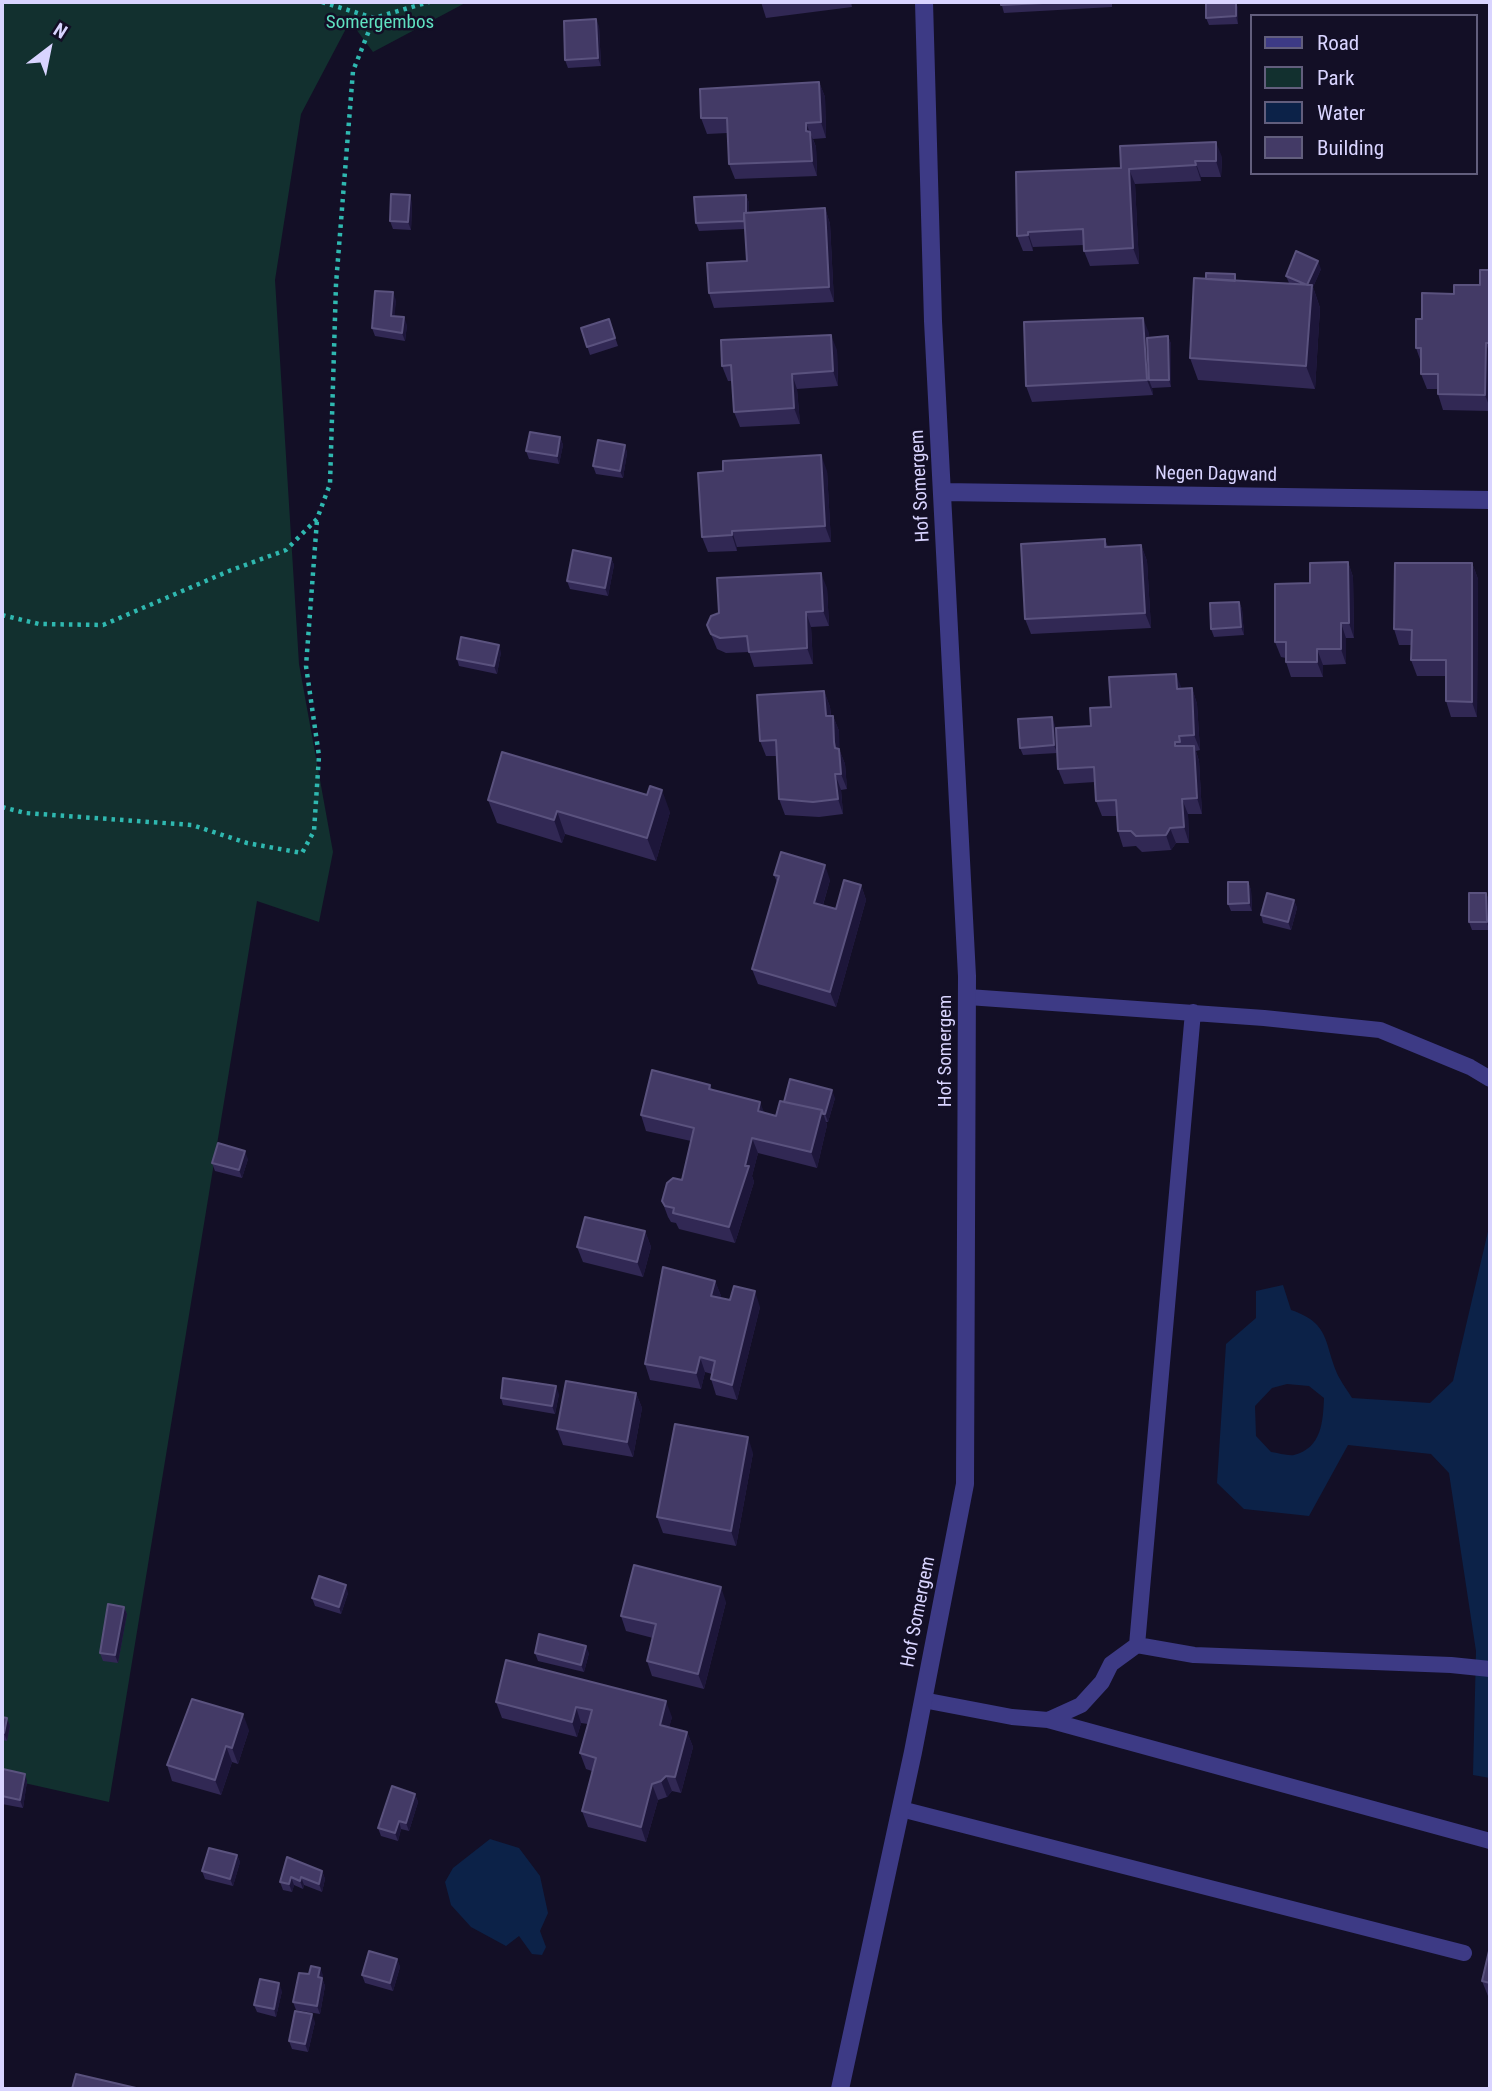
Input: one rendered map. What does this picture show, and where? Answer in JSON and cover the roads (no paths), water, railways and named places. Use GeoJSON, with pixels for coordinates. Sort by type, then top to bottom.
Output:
{"type":"FeatureCollection","features":[{"type":"Feature","properties":{"kind":"street","name":"Hof Somergem"},"geometry":{"type":"LineString","coordinates":[[840,2089],[901,1809],[965,1484],[968,997],[933,321],[924,2]]}},
{"type":"Feature","properties":{"kind":"street","name":"Negen Dagwand"},"geometry":{"type":"LineString","coordinates":[[942,492],[1490,500]]}},
{"type":"Feature","properties":{"kind":"lane"},"geometry":{"type":"LineString","coordinates":[[968,997],[1193,1012],[1380,1030],[1471,1067],[1490,1079]]}},
{"type":"Feature","properties":{"kind":"lane"},"geometry":{"type":"LineString","coordinates":[[1137,1645],[1193,1012]]}},
{"type":"Feature","properties":{"kind":"lane"},"geometry":{"type":"LineString","coordinates":[[1048,1720],[1081,1705],[1102,1682],[1111,1664],[1137,1645],[1194,1655],[1451,1665],[1490,1669]]}},
{"type":"Feature","properties":{"kind":"lane"},"geometry":{"type":"LineString","coordinates":[[923,1700],[1012,1717],[1048,1720],[1490,1840]]}},
{"type":"Feature","properties":{"kind":"lane"},"geometry":{"type":"LineString","coordinates":[[901,1809],[1464,1953]]}},
{"type":"Feature","properties":{"kind":"water"},"geometry":{"type":"Polygon","coordinates":[[[1490,1223],[1490,1778],[1473,1775],[1476,1651],[1449,1473],[1431,1454],[1348,1445],[1309,1516],[1244,1509],[1217,1483],[1226,1344],[1256,1318],[1256,1291],[1283,1285],[1291,1310],[1314,1322],[1325,1337],[1340,1379],[1352,1398],[1430,1403],[1453,1381],[1490,1223]],[[1287,1384],[1272,1388],[1255,1406],[1256,1436],[1271,1452],[1294,1455],[1316,1440],[1323,1416],[1324,1398],[1309,1386],[1287,1384]]]}},
{"type":"Feature","properties":{"kind":"water"},"geometry":{"type":"Polygon","coordinates":[[[490,1839],[519,1848],[540,1876],[548,1913],[540,1931],[546,1947],[542,1955],[532,1954],[519,1936],[506,1946],[471,1927],[451,1905],[445,1882],[453,1868],[490,1839]]]}},
{"type":"Feature","properties":{"kind":"park label","name":"Somergembos"},"geometry":{"type":"Point","coordinates":[380,23]}}]}
